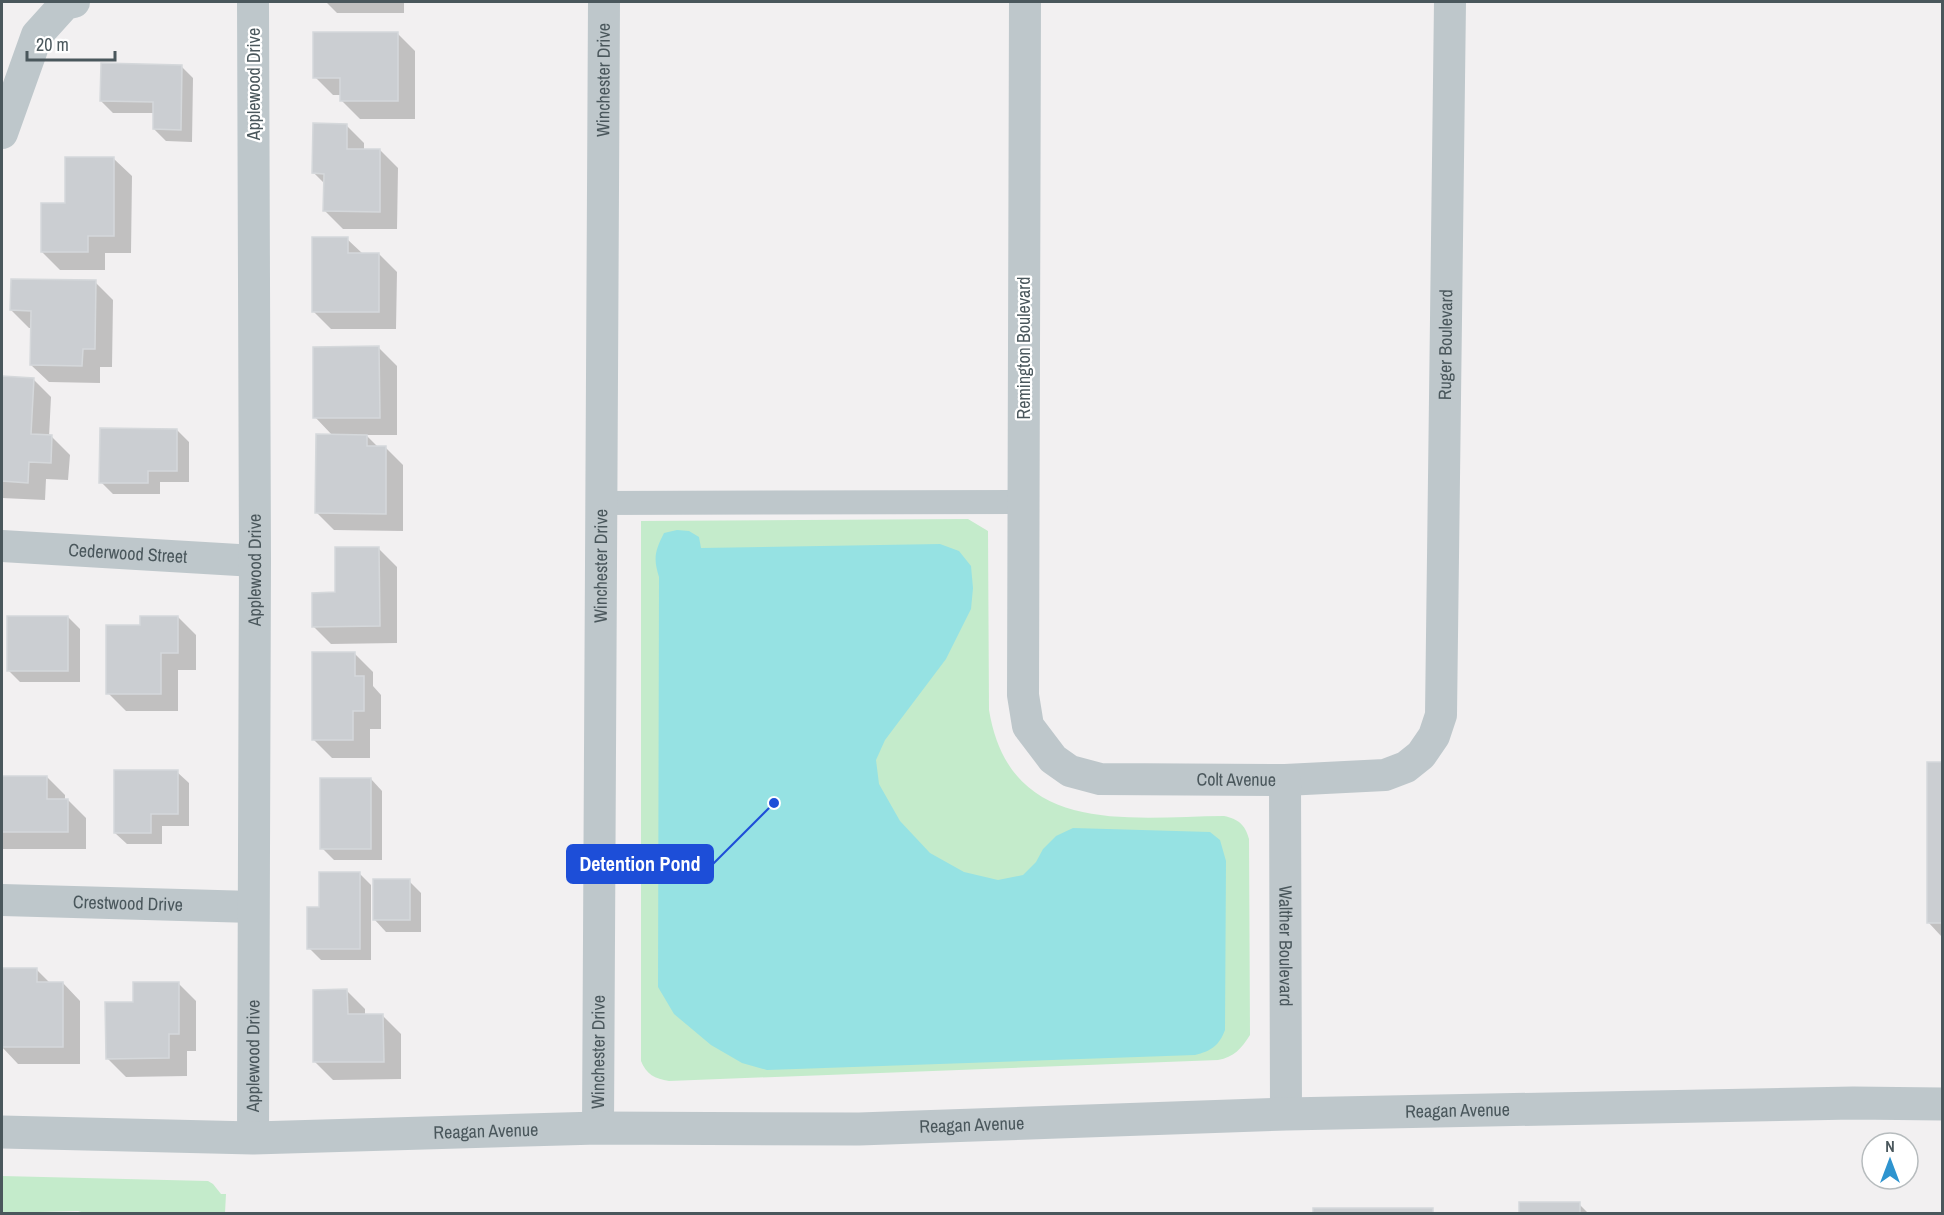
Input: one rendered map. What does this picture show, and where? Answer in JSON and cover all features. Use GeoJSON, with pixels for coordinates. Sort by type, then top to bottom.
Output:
{"type":"FeatureCollection","features":[{"type":"Feature","properties":{"kind":"street"},"geometry":{"type":"LineString","coordinates":[[2,133],[37,35],[65,4],[74,2]]}},
{"type":"Feature","properties":{"kind":"street","name":"Applewood Drive"},"geometry":{"type":"LineString","coordinates":[[253,1138],[254,2]]}},
{"type":"Feature","properties":{"kind":"street","name":"Winchester Drive"},"geometry":{"type":"LineString","coordinates":[[598,1128],[604,2]]}},
{"type":"Feature","properties":{"kind":"street","name":"Remington Boulevard"},"geometry":{"type":"LineString","coordinates":[[1023,694],[1025,2]]}},
{"type":"Feature","properties":{"kind":"street","name":"Ruger Boulevard"},"geometry":{"type":"LineString","coordinates":[[1442,688],[1450,2]]}},
{"type":"Feature","properties":{"kind":"street"},"geometry":{"type":"LineString","coordinates":[[601,503],[1023,502]]}},
{"type":"Feature","properties":{"kind":"street","name":"Cederwood Street"},"geometry":{"type":"LineString","coordinates":[[2,546],[255,561]]}},
{"type":"Feature","properties":{"kind":"street","name":"Colt Avenue"},"geometry":{"type":"LineString","coordinates":[[1023,694],[1028,726],[1053,759],[1070,771],[1100,779],[1285,780],[1385,776],[1406,767],[1421,755],[1434,736],[1441,715],[1442,688]]}},
{"type":"Feature","properties":{"kind":"street","name":"Walther Boulevard"},"geometry":{"type":"LineString","coordinates":[[1285,780],[1286,1114]]}},
{"type":"Feature","properties":{"kind":"street","name":"Crestwood Drive"},"geometry":{"type":"LineString","coordinates":[[2,900],[254,907]]}},
{"type":"Feature","properties":{"kind":"street","name":"Reagan Avenue"},"geometry":{"type":"LineString","coordinates":[[2,1132],[253,1138],[598,1128],[859,1128],[1286,1114],[1942,1104]]}},
{"type":"Feature","properties":{"kind":"green space"},"geometry":{"type":"Polygon","coordinates":[[[968,519],[988,531],[989,710],[1001,751],[1021,780],[1047,800],[1078,811],[1149,818],[1224,816],[1243,826],[1249,839],[1250,1035],[1237,1052],[1218,1060],[669,1081],[655,1077],[648,1073],[641,1061],[641,521],[968,519]]]}},
{"type":"Feature","properties":{"kind":"green space"},"geometry":{"type":"Polygon","coordinates":[[[2,1176],[208,1181],[221,1194],[226,1194],[225,1213],[88,1214],[78,1211],[2,1213],[2,1176]]]}},
{"type":"Feature","properties":{"kind":"water"},"geometry":{"type":"Polygon","coordinates":[[[677,530],[689,531],[699,537],[701,548],[940,544],[959,551],[971,566],[973,588],[971,609],[946,659],[885,740],[876,760],[879,784],[900,821],[930,853],[964,872],[998,880],[1023,875],[1056,836],[1073,828],[1210,832],[1220,840],[1226,861],[1225,1030],[1217,1044],[1206,1052],[1195,1055],[767,1070],[742,1063],[711,1045],[674,1014],[658,987],[659,577],[656,559],[664,533],[677,530]]]}},
{"type":"Feature","properties":{"kind":"building"},"geometry":{"type":"Polygon","coordinates":[[[313,32],[398,32],[398,101],[340,101],[340,78],[313,78],[313,32]]]}},
{"type":"Feature","properties":{"kind":"building"},"geometry":{"type":"Polygon","coordinates":[[[101,63],[182,65],[181,130],[153,129],[153,102],[100,101],[101,63]]]}},
{"type":"Feature","properties":{"kind":"building"},"geometry":{"type":"Polygon","coordinates":[[[313,123],[347,124],[347,149],[380,149],[380,212],[323,211],[324,174],[312,173],[313,123]]]}},
{"type":"Feature","properties":{"kind":"building"},"geometry":{"type":"Polygon","coordinates":[[[65,157],[114,157],[114,236],[88,236],[88,252],[41,252],[41,203],[65,203],[65,157]]]}},
{"type":"Feature","properties":{"kind":"building"},"geometry":{"type":"Polygon","coordinates":[[[312,237],[348,237],[348,253],[379,253],[379,312],[312,312],[312,237]]]}},
{"type":"Feature","properties":{"kind":"building"},"geometry":{"type":"Polygon","coordinates":[[[11,279],[96,280],[95,349],[83,349],[82,366],[30,365],[31,311],[10,310],[11,279]]]}},
{"type":"Feature","properties":{"kind":"building"},"geometry":{"type":"Polygon","coordinates":[[[379,346],[380,418],[313,418],[313,347],[379,346]]]}},
{"type":"Feature","properties":{"kind":"building"},"geometry":{"type":"Polygon","coordinates":[[[2,376],[34,378],[31,434],[52,435],[51,463],[29,462],[28,483],[2,481],[2,376]]]}},
{"type":"Feature","properties":{"kind":"building"},"geometry":{"type":"Polygon","coordinates":[[[100,428],[177,429],[177,471],[148,471],[148,483],[99,483],[100,428]]]}},
{"type":"Feature","properties":{"kind":"building"},"geometry":{"type":"Polygon","coordinates":[[[316,434],[367,435],[367,446],[386,446],[386,514],[315,513],[316,434]]]}},
{"type":"Feature","properties":{"kind":"building"},"geometry":{"type":"Polygon","coordinates":[[[335,547],[379,547],[380,626],[312,627],[312,593],[335,592],[335,547]]]}},
{"type":"Feature","properties":{"kind":"building"},"geometry":{"type":"Polygon","coordinates":[[[7,616],[68,616],[68,671],[7,671],[7,616]]]}},
{"type":"Feature","properties":{"kind":"building"},"geometry":{"type":"Polygon","coordinates":[[[140,616],[178,616],[178,653],[161,653],[161,694],[106,694],[106,625],[140,625],[140,616]]]}},
{"type":"Feature","properties":{"kind":"building"},"geometry":{"type":"Polygon","coordinates":[[[312,652],[355,652],[355,676],[364,676],[364,711],[353,711],[353,740],[312,740],[312,652]]]}},
{"type":"Feature","properties":{"kind":"building"},"geometry":{"type":"Polygon","coordinates":[[[1927,762],[1942,762],[1942,923],[1927,923],[1927,762]]]}},
{"type":"Feature","properties":{"kind":"building"},"geometry":{"type":"Polygon","coordinates":[[[114,770],[178,770],[178,814],[151,814],[151,833],[114,833],[114,770]]]}},
{"type":"Feature","properties":{"kind":"building"},"geometry":{"type":"Polygon","coordinates":[[[2,776],[47,776],[47,799],[68,799],[68,832],[2,832],[2,776]]]}},
{"type":"Feature","properties":{"kind":"building"},"geometry":{"type":"Polygon","coordinates":[[[320,778],[371,778],[371,849],[320,849],[320,778]]]}},
{"type":"Feature","properties":{"kind":"building"},"geometry":{"type":"Polygon","coordinates":[[[319,872],[360,872],[360,949],[307,949],[307,907],[319,907],[319,872]]]}},
{"type":"Feature","properties":{"kind":"building"},"geometry":{"type":"Polygon","coordinates":[[[373,879],[410,879],[410,920],[373,920],[373,879]]]}},
{"type":"Feature","properties":{"kind":"building"},"geometry":{"type":"Polygon","coordinates":[[[2,968],[37,968],[37,982],[63,982],[63,1047],[2,1047],[2,968]]]}},
{"type":"Feature","properties":{"kind":"building"},"geometry":{"type":"Polygon","coordinates":[[[133,982],[179,982],[179,1034],[169,1034],[169,1058],[106,1059],[105,1002],[133,1002],[133,982]]]}},
{"type":"Feature","properties":{"kind":"building"},"geometry":{"type":"Polygon","coordinates":[[[347,989],[348,1014],[383,1014],[384,1062],[313,1062],[313,990],[347,989]]]}},
{"type":"Feature","properties":{"kind":"building"},"geometry":{"type":"Polygon","coordinates":[[[1519,1202],[1580,1202],[1580,1214],[1519,1214],[1519,1202]]]}},
{"type":"Feature","properties":{"kind":"building"},"geometry":{"type":"Polygon","coordinates":[[[1313,1208],[1433,1208],[1433,1214],[1313,1214],[1313,1208]]]}},
{"type":"Feature","properties":{"kind":"place","name":"Detention Pond"},"geometry":{"type":"Point","coordinates":[774,803]}}]}
